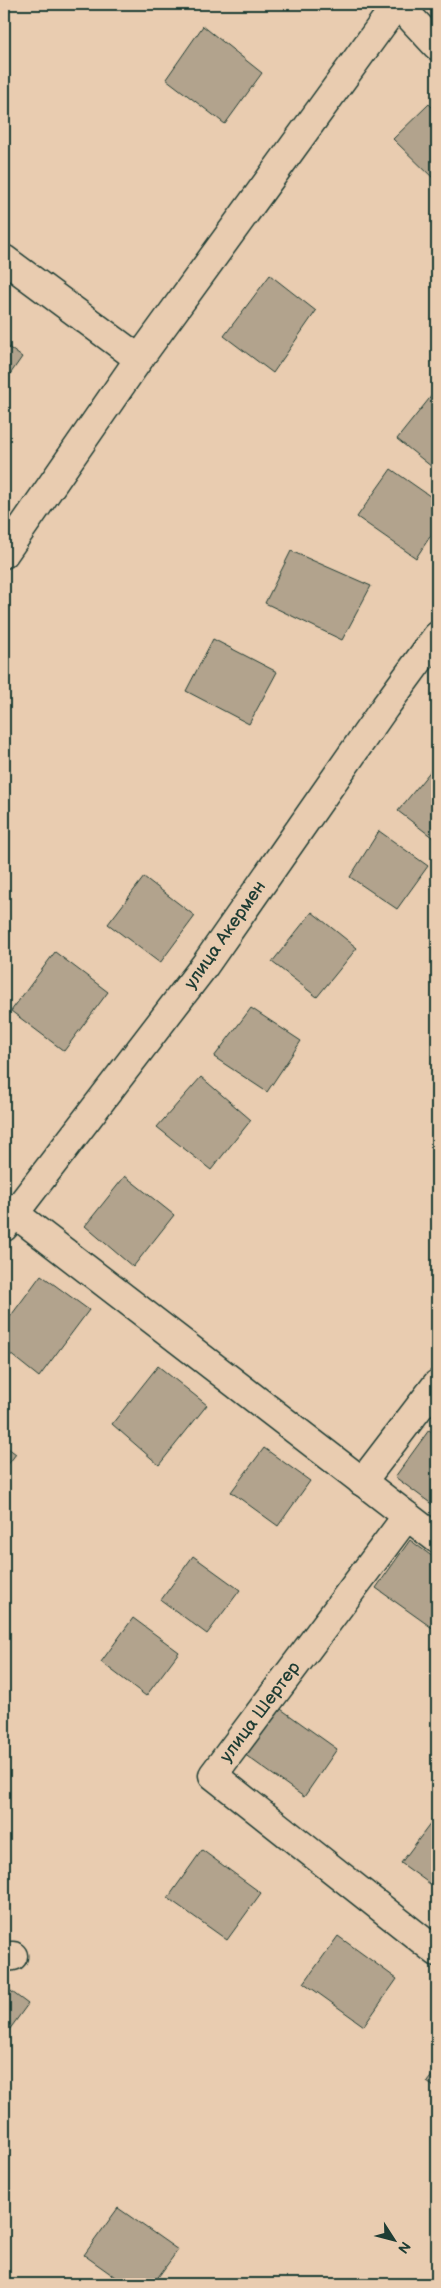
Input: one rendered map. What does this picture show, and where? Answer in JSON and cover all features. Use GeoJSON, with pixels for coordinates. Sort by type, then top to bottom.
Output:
{"type":"FeatureCollection","features":[{"type":"Feature","properties":{"kind":"street"},"geometry":{"type":"LineString","coordinates":[[4,554],[139,360],[397,4],[437,46]]}},
{"type":"Feature","properties":{"kind":"street"},"geometry":{"type":"LineString","coordinates":[[4,260],[139,360]]}},
{"type":"Feature","properties":{"kind":"street","name":"улица Акермен"},"geometry":{"type":"LineString","coordinates":[[9,1220],[204,965],[437,636]]}},
{"type":"Feature","properties":{"kind":"street"},"geometry":{"type":"LineString","coordinates":[[9,1220],[437,1539]]}},
{"type":"Feature","properties":{"kind":"street"},"geometry":{"type":"LineString","coordinates":[[362,1482],[437,1384]]}},
{"type":"Feature","properties":{"kind":"street","name":"улица Шертер"},"geometry":{"type":"LineString","coordinates":[[407,1516],[213,1775],[437,1952]]}},
{"type":"Feature","properties":{"kind":"building"},"geometry":{"type":"Polygon","coordinates":[[[203,26],[262,73],[225,124],[166,79],[203,26]]]}},
{"type":"Feature","properties":{"kind":"building"},"geometry":{"type":"Polygon","coordinates":[[[429,104],[437,112],[437,182],[393,139],[429,104]]]}},
{"type":"Feature","properties":{"kind":"building"},"geometry":{"type":"Polygon","coordinates":[[[270,275],[316,311],[273,373],[224,336],[270,275]]]}},
{"type":"Feature","properties":{"kind":"building"},"geometry":{"type":"Polygon","coordinates":[[[4,344],[22,357],[4,383],[4,344]]]}},
{"type":"Feature","properties":{"kind":"building"},"geometry":{"type":"Polygon","coordinates":[[[437,389],[437,471],[397,439],[437,389]]]}},
{"type":"Feature","properties":{"kind":"building"},"geometry":{"type":"Polygon","coordinates":[[[391,469],[437,501],[437,526],[416,558],[357,517],[391,469]]]}},
{"type":"Feature","properties":{"kind":"building"},"geometry":{"type":"Polygon","coordinates":[[[291,551],[371,586],[342,640],[265,603],[291,551]]]}},
{"type":"Feature","properties":{"kind":"building"},"geometry":{"type":"Polygon","coordinates":[[[213,639],[277,672],[249,724],[186,691],[213,639]]]}},
{"type":"Feature","properties":{"kind":"building"},"geometry":{"type":"Polygon","coordinates":[[[437,763],[437,841],[398,811],[437,763]]]}},
{"type":"Feature","properties":{"kind":"building"},"geometry":{"type":"Polygon","coordinates":[[[379,831],[428,866],[397,909],[350,877],[379,831]]]}},
{"type":"Feature","properties":{"kind":"building"},"geometry":{"type":"Polygon","coordinates":[[[144,877],[195,916],[160,963],[108,924],[144,877]]]}},
{"type":"Feature","properties":{"kind":"building"},"geometry":{"type":"Polygon","coordinates":[[[312,912],[357,948],[317,997],[272,962],[312,912]]]}},
{"type":"Feature","properties":{"kind":"building"},"geometry":{"type":"Polygon","coordinates":[[[55,952],[108,992],[64,1051],[11,1011],[55,952]]]}},
{"type":"Feature","properties":{"kind":"building"},"geometry":{"type":"Polygon","coordinates":[[[251,1008],[301,1041],[267,1092],[214,1057],[251,1008]]]}},
{"type":"Feature","properties":{"kind":"building"},"geometry":{"type":"Polygon","coordinates":[[[201,1077],[251,1120],[211,1170],[157,1127],[201,1077]]]}},
{"type":"Feature","properties":{"kind":"building"},"geometry":{"type":"Polygon","coordinates":[[[125,1176],[174,1215],[133,1267],[85,1226],[125,1176]]]}},
{"type":"Feature","properties":{"kind":"building"},"geometry":{"type":"Polygon","coordinates":[[[41,1275],[89,1310],[39,1377],[4,1349],[4,1325],[41,1275]]]}},
{"type":"Feature","properties":{"kind":"building"},"geometry":{"type":"Polygon","coordinates":[[[158,1366],[207,1405],[159,1465],[112,1424],[158,1366]]]}},
{"type":"Feature","properties":{"kind":"building"},"geometry":{"type":"Polygon","coordinates":[[[429,1430],[437,1436],[437,1508],[395,1477],[429,1430]]]}},
{"type":"Feature","properties":{"kind":"building"},"geometry":{"type":"Polygon","coordinates":[[[4,1445],[16,1454],[4,1470],[4,1445]]]}},
{"type":"Feature","properties":{"kind":"building"},"geometry":{"type":"Polygon","coordinates":[[[264,1448],[310,1481],[278,1526],[231,1492],[264,1448]]]}},
{"type":"Feature","properties":{"kind":"building"},"geometry":{"type":"Polygon","coordinates":[[[410,1540],[437,1560],[437,1628],[435,1630],[376,1588],[410,1540]]]}},
{"type":"Feature","properties":{"kind":"building"},"geometry":{"type":"Polygon","coordinates":[[[193,1556],[240,1590],[207,1634],[161,1600],[193,1556]]]}},
{"type":"Feature","properties":{"kind":"building"},"geometry":{"type":"Polygon","coordinates":[[[133,1618],[179,1652],[146,1696],[101,1662],[133,1618]]]}},
{"type":"Feature","properties":{"kind":"building"},"geometry":{"type":"Polygon","coordinates":[[[278,1707],[337,1749],[304,1797],[244,1754],[278,1707]]]}},
{"type":"Feature","properties":{"kind":"building"},"geometry":{"type":"Polygon","coordinates":[[[434,1819],[437,1821],[437,1889],[401,1863],[434,1819]]]}},
{"type":"Feature","properties":{"kind":"building"},"geometry":{"type":"Polygon","coordinates":[[[202,1850],[261,1893],[227,1940],[168,1898],[202,1850]]]}},
{"type":"Feature","properties":{"kind":"building"},"geometry":{"type":"Polygon","coordinates":[[[338,1936],[397,1979],[364,2026],[304,1983],[338,1936]]]}},
{"type":"Feature","properties":{"kind":"building"},"geometry":{"type":"Polygon","coordinates":[[[4,1986],[28,2004],[4,2037],[4,1986]]]}},
{"type":"Feature","properties":{"kind":"building"},"geometry":{"type":"Polygon","coordinates":[[[437,2069],[437,2089],[427,2082],[437,2069]]]}},
{"type":"Feature","properties":{"kind":"building"},"geometry":{"type":"Polygon","coordinates":[[[118,2208],[178,2250],[153,2284],[125,2284],[84,2255],[118,2208]]]}}]}
